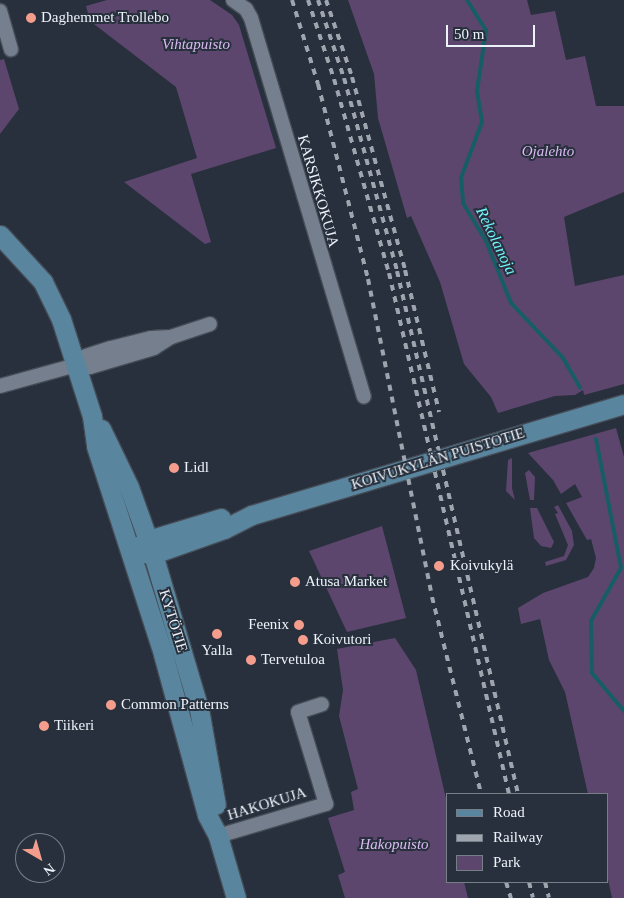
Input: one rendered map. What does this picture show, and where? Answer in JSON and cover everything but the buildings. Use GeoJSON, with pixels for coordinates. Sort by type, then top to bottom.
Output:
{"type":"FeatureCollection","features":[{"type":"Feature","properties":{"kind":"street","name":"KARSIKKOKUJA"},"geometry":{"type":"LineString","coordinates":[[233,0],[246,9],[251,18],[364,397]]}},
{"type":"Feature","properties":{"kind":"street"},"geometry":{"type":"LineString","coordinates":[[0,11],[11,49]]}},
{"type":"Feature","properties":{"kind":"street","name":"KYTÖTIE"},"geometry":{"type":"LineString","coordinates":[[0,235],[43,282],[61,319],[92,416],[96,446],[132,552],[207,815],[218,836],[236,898]]}},
{"type":"Feature","properties":{"kind":"street"},"geometry":{"type":"LineString","coordinates":[[0,386],[76,365],[90,367],[154,348],[171,337],[210,324]]}},
{"type":"Feature","properties":{"kind":"street","name":"KOIVUKYLÄN PUISTOTIE"},"geometry":{"type":"LineString","coordinates":[[132,552],[224,529],[252,515],[624,404]]}},
{"type":"Feature","properties":{"kind":"street","name":"KYTÖTIE"},"geometry":{"type":"LineString","coordinates":[[92,416],[129,487],[150,547],[199,709],[218,818],[218,836]]}},
{"type":"Feature","properties":{"kind":"street","name":"HAKOKUJA"},"geometry":{"type":"LineString","coordinates":[[218,836],[326,804],[298,712],[322,704]]}},
{"type":"Feature","properties":{"kind":"green space","name":"Vihtapuisto"},"geometry":{"type":"Polygon","coordinates":[[[107,0],[210,0],[232,15],[239,25],[276,148],[191,174],[211,242],[205,244],[124,182],[197,158],[176,87],[90,21],[86,6],[107,0]]]}},
{"type":"Feature","properties":{"kind":"green space","name":"Ojalehto"},"geometry":{"type":"Polygon","coordinates":[[[348,0],[527,0],[531,15],[555,11],[566,60],[585,56],[596,106],[624,106],[624,192],[564,217],[575,286],[624,275],[624,384],[584,395],[583,390],[575,395],[555,396],[498,413],[491,397],[464,364],[440,282],[411,216],[407,218],[378,118],[374,74],[348,0]]]}},
{"type":"Feature","properties":{"kind":"green space"},"geometry":{"type":"Polygon","coordinates":[[[4,59],[19,109],[0,134],[0,60],[4,59]]]}},
{"type":"Feature","properties":{"kind":"green space"},"geometry":{"type":"Polygon","coordinates":[[[616,428],[624,457],[624,898],[612,898],[609,883],[609,793],[588,793],[565,692],[549,660],[540,619],[521,624],[518,608],[543,593],[588,577],[594,568],[596,558],[591,539],[587,540],[566,503],[582,497],[575,484],[561,494],[553,480],[528,453],[616,428]]]}},
{"type":"Feature","properties":{"kind":"green space"},"geometry":{"type":"Polygon","coordinates":[[[512,458],[512,488],[515,500],[506,491],[508,460],[512,458]]]}},
{"type":"Feature","properties":{"kind":"green space"},"geometry":{"type":"Polygon","coordinates":[[[529,470],[535,477],[534,500],[530,500],[525,473],[529,470]]]}},
{"type":"Feature","properties":{"kind":"green space"},"geometry":{"type":"Polygon","coordinates":[[[558,505],[572,531],[574,545],[566,560],[546,566],[545,562],[564,556],[568,545],[555,514],[558,513],[554,507],[558,505]]]}},
{"type":"Feature","properties":{"kind":"green space"},"geometry":{"type":"Polygon","coordinates":[[[530,508],[537,508],[554,542],[551,548],[541,546],[534,538],[530,508]]]}},
{"type":"Feature","properties":{"kind":"green space"},"geometry":{"type":"Polygon","coordinates":[[[382,526],[406,618],[347,632],[309,551],[382,526]]]}},
{"type":"Feature","properties":{"kind":"green space","name":"Hakopuisto"},"geometry":{"type":"Polygon","coordinates":[[[395,638],[416,670],[446,798],[446,883],[464,883],[468,898],[345,898],[338,875],[345,872],[328,818],[354,810],[351,792],[358,789],[339,716],[343,690],[337,649],[395,638]]]}},
{"type":"Feature","properties":{"kind":"waterway","name":"Rekolanoja"},"geometry":{"type":"LineString","coordinates":[[467,0],[486,30],[477,91],[482,122],[461,178],[463,203],[486,241],[511,303],[563,358],[580,388]]}},
{"type":"Feature","properties":{"kind":"waterway","name":"Rekolanoja"},"geometry":{"type":"LineString","coordinates":[[596,439],[621,568],[591,621],[592,673],[624,711]]}},
{"type":"Feature","properties":{"kind":"railway"},"geometry":{"type":"LineString","coordinates":[[292,0],[318,84],[368,279],[432,597],[481,793]]}},
{"type":"Feature","properties":{"kind":"railway"},"geometry":{"type":"LineString","coordinates":[[308,0],[334,79],[389,273],[509,793]]}},
{"type":"Feature","properties":{"kind":"railway"},"geometry":{"type":"LineString","coordinates":[[318,0],[344,78],[397,271],[518,793]]}},
{"type":"Feature","properties":{"kind":"railway"},"geometry":{"type":"LineString","coordinates":[[326,0],[352,77],[405,270],[439,412]]}},
{"type":"Feature","properties":{"kind":"railway"},"geometry":{"type":"LineString","coordinates":[[506,883],[511,898]]}},
{"type":"Feature","properties":{"kind":"railway"},"geometry":{"type":"LineString","coordinates":[[529,883],[533,898]]}},
{"type":"Feature","properties":{"kind":"railway"},"geometry":{"type":"LineString","coordinates":[[545,883],[549,898]]}},
{"type":"Feature","properties":{"kind":"place","name":"Daghemmet Trollebo"},"geometry":{"type":"Point","coordinates":[31,18]}},
{"type":"Feature","properties":{"kind":"place","name":"Lidl"},"geometry":{"type":"Point","coordinates":[174,468]}},
{"type":"Feature","properties":{"kind":"place","name":"Koivukylä"},"geometry":{"type":"Point","coordinates":[439,566]}},
{"type":"Feature","properties":{"kind":"place","name":"Atusa Market"},"geometry":{"type":"Point","coordinates":[295,582]}},
{"type":"Feature","properties":{"kind":"place","name":"Feenix"},"geometry":{"type":"Point","coordinates":[299,625]}},
{"type":"Feature","properties":{"kind":"place","name":"Yalla"},"geometry":{"type":"Point","coordinates":[217,634]}},
{"type":"Feature","properties":{"kind":"place","name":"Koivutori"},"geometry":{"type":"Point","coordinates":[303,640]}},
{"type":"Feature","properties":{"kind":"place","name":"Tervetuloa"},"geometry":{"type":"Point","coordinates":[251,660]}},
{"type":"Feature","properties":{"kind":"place","name":"Common Patterns"},"geometry":{"type":"Point","coordinates":[111,705]}},
{"type":"Feature","properties":{"kind":"place","name":"Tiikeri"},"geometry":{"type":"Point","coordinates":[44,726]}}]}
